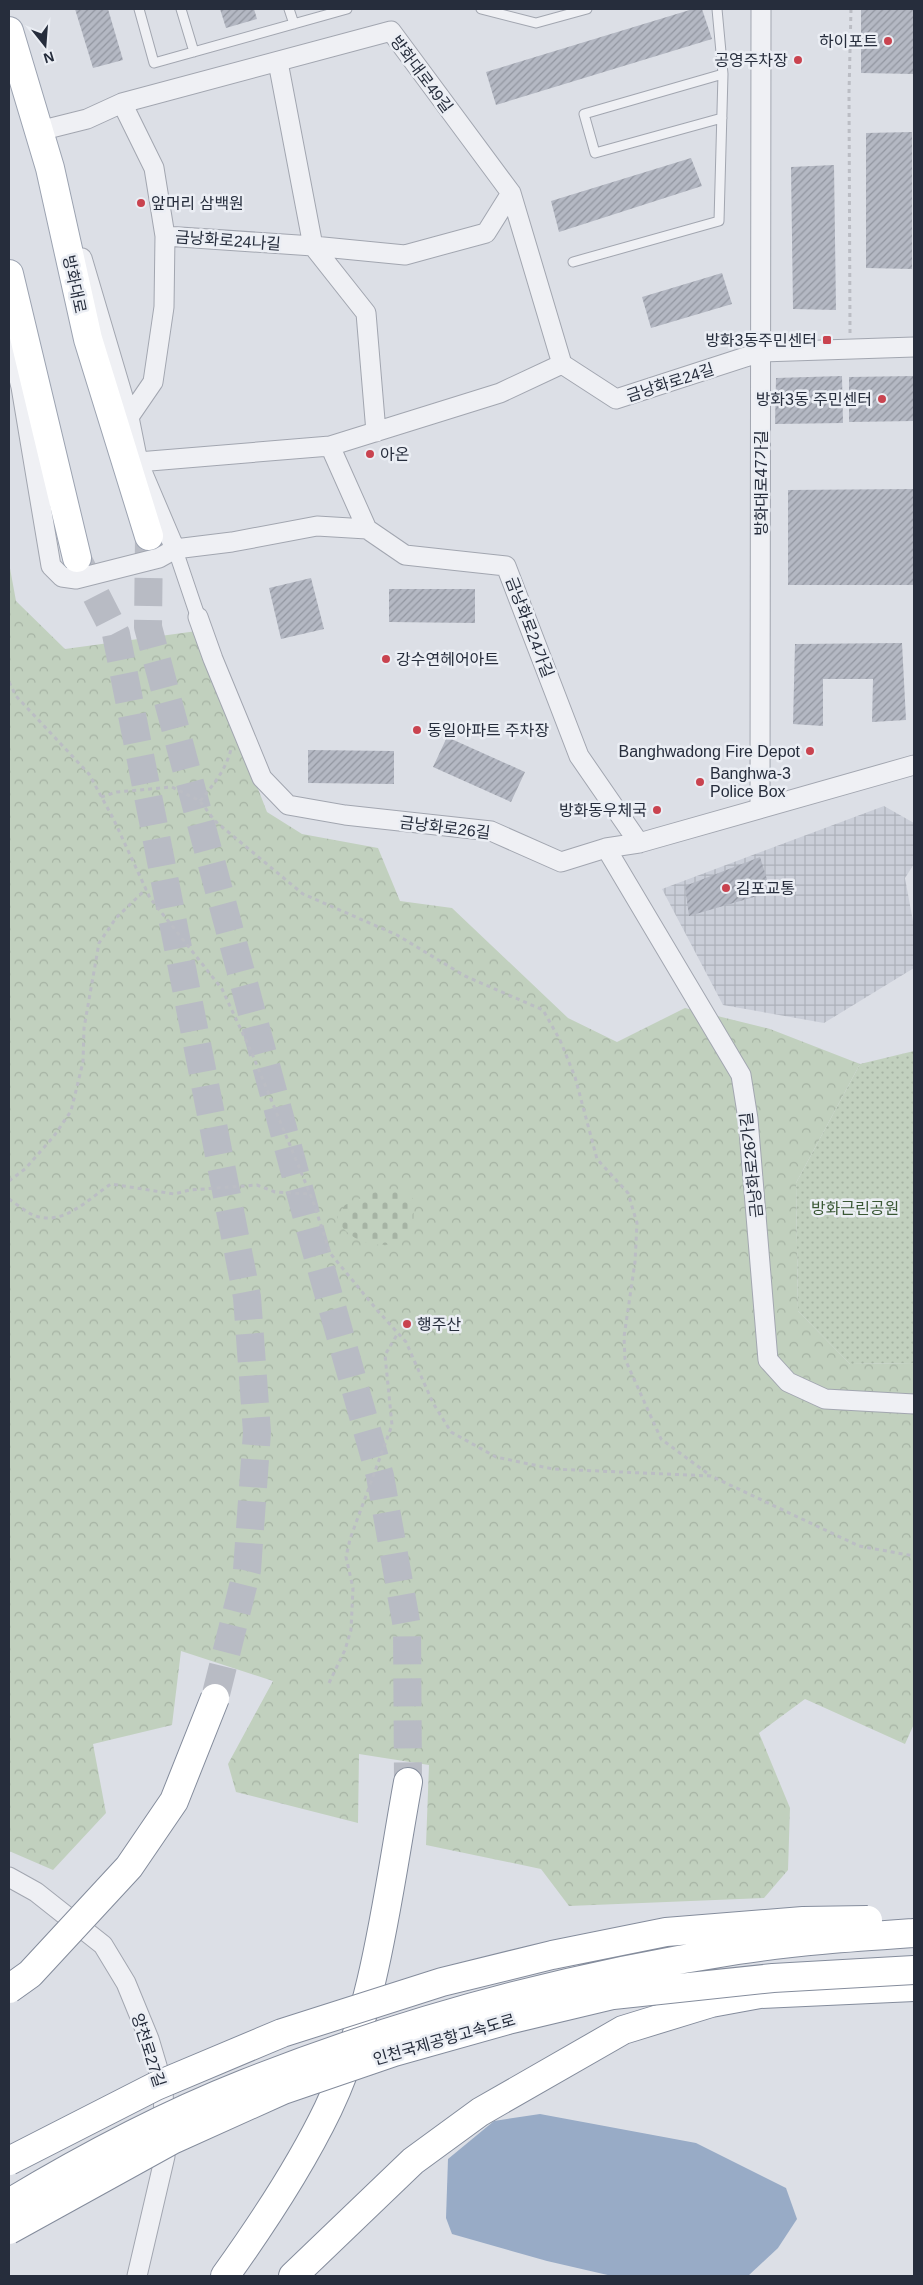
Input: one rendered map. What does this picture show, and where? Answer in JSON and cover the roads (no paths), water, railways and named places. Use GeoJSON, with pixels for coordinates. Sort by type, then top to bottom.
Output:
{"type":"FeatureCollection","features":[{"type":"Feature","properties":{"kind":"main road","name":"방화대로"},"geometry":{"type":"LineString","coordinates":[[9,31],[50,168],[88,339],[149,536]]}},
{"type":"Feature","properties":{"kind":"main road"},"geometry":{"type":"LineString","coordinates":[[9,274],[77,558]]}},
{"type":"Feature","properties":{"kind":"main road"},"geometry":{"type":"LineString","coordinates":[[9,1989],[30,1974],[130,1867],[174,1801],[216,1698]]}},
{"type":"Feature","properties":{"kind":"main road"},"geometry":{"type":"LineString","coordinates":[[225,2276],[249,2243],[310,2143],[329,2107],[356,2034],[372,1974],[408,1782]]}},
{"type":"Feature","properties":{"kind":"main road"},"geometry":{"type":"LineString","coordinates":[[9,2161],[156,2086],[282,2033],[442,1982],[552,1955],[666,1932],[803,1921],[914,1920]]}},
{"type":"Feature","properties":{"kind":"main road","name":"인천국제공항고속도로"},"geometry":{"type":"LineString","coordinates":[[9,2203],[144,2129],[242,2084],[344,2047],[478,2005],[610,1973],[740,1950],[914,1933]]}},
{"type":"Feature","properties":{"kind":"main road","name":"인천국제공항고속도로"},"geometry":{"type":"LineString","coordinates":[[9,2230],[172,2140],[283,2090],[394,2052],[508,2020],[613,1995],[773,1978],[914,1970]]}},
{"type":"Feature","properties":{"kind":"main road"},"geometry":{"type":"LineString","coordinates":[[293,2276],[413,2160],[480,2112],[623,2030],[710,2003],[760,1994],[914,1987]]}},
{"type":"Feature","properties":{"kind":"street","name":"방화대로47가길"},"geometry":{"type":"LineString","coordinates":[[760,808],[762,9]]}},
{"type":"Feature","properties":{"kind":"street","name":"방화대로49길"},"geometry":{"type":"LineString","coordinates":[[39,131],[87,119],[122,104],[391,31],[511,193],[562,364]]}},
{"type":"Feature","properties":{"kind":"street"},"geometry":{"type":"LineString","coordinates":[[278,62],[313,246],[366,313],[376,432]]}},
{"type":"Feature","properties":{"kind":"street","name":"금낭화로24나길"},"geometry":{"type":"LineString","coordinates":[[122,104],[154,168],[165,236],[313,246],[405,256],[486,234],[511,193]]}},
{"type":"Feature","properties":{"kind":"street"},"geometry":{"type":"LineString","coordinates":[[50,168],[77,241],[129,417],[138,462],[175,549],[198,617]]}},
{"type":"Feature","properties":{"kind":"street"},"geometry":{"type":"LineString","coordinates":[[129,417],[153,382],[164,307],[165,236]]}},
{"type":"Feature","properties":{"kind":"street"},"geometry":{"type":"LineString","coordinates":[[9,339],[15,383],[51,566],[62,577],[76,579],[159,558],[175,549],[232,542],[317,526],[367,528],[330,446]]}},
{"type":"Feature","properties":{"kind":"street","name":"금낭화로24길"},"geometry":{"type":"LineString","coordinates":[[562,364],[616,399],[761,352],[914,348]]}},
{"type":"Feature","properties":{"kind":"street"},"geometry":{"type":"LineString","coordinates":[[138,462],[330,446],[500,393],[562,364]]}},
{"type":"Feature","properties":{"kind":"street","name":"금낭화로24가길"},"geometry":{"type":"LineString","coordinates":[[367,528],[405,555],[506,566],[579,756],[640,843]]}},
{"type":"Feature","properties":{"kind":"street","name":"금낭화로26길"},"geometry":{"type":"LineString","coordinates":[[198,617],[213,659],[262,778],[288,805],[345,815],[491,831],[561,862],[606,848],[640,843],[914,765]]}},
{"type":"Feature","properties":{"kind":"street","name":"금낭화로26가길"},"geometry":{"type":"LineString","coordinates":[[606,848],[741,1075],[748,1119],[768,1360],[788,1382],[825,1399],[914,1404]]}},
{"type":"Feature","properties":{"kind":"street","name":"양천로27길"},"geometry":{"type":"LineString","coordinates":[[9,1877],[36,1892],[103,1944],[126,1983],[149,2039],[163,2086],[165,2156],[137,2276]]}},
{"type":"Feature","properties":{"kind":"lane"},"geometry":{"type":"LineString","coordinates":[[139,9],[154,63],[294,24],[333,10],[347,9]]}},
{"type":"Feature","properties":{"kind":"lane"},"geometry":{"type":"LineString","coordinates":[[181,9],[194,52]]}},
{"type":"Feature","properties":{"kind":"lane"},"geometry":{"type":"LineString","coordinates":[[290,9],[294,24]]}},
{"type":"Feature","properties":{"kind":"lane"},"geometry":{"type":"LineString","coordinates":[[481,9],[536,23],[587,9]]}},
{"type":"Feature","properties":{"kind":"lane"},"geometry":{"type":"LineString","coordinates":[[573,262],[719,221],[723,74],[717,9]]}},
{"type":"Feature","properties":{"kind":"lane"},"geometry":{"type":"LineString","coordinates":[[722,118],[595,153],[584,114],[723,74]]}},
{"type":"Feature","properties":{"kind":"water"},"geometry":{"type":"Polygon","coordinates":[[[540,2114],[696,2143],[786,2188],[797,2219],[778,2248],[748,2276],[612,2276],[547,2261],[452,2234],[446,2218],[448,2159],[494,2121],[540,2114]]]}},
{"type":"Feature","properties":{"kind":"tunnel"},"geometry":{"type":"LineString","coordinates":[[149,536],[148,627],[313,1240],[380,1476],[407,1627],[408,1782]]}},
{"type":"Feature","properties":{"kind":"tunnel"},"geometry":{"type":"LineString","coordinates":[[77,558],[116,634],[247,1297],[257,1432],[247,1570],[215,1698]]}},
{"type":"Feature","properties":{"kind":"place","name":"하이포트"},"geometry":{"type":"Point","coordinates":[888,41]}},
{"type":"Feature","properties":{"kind":"place","name":"공영주차장"},"geometry":{"type":"Point","coordinates":[798,60]}},
{"type":"Feature","properties":{"kind":"place","name":"앞머리 삼백원"},"geometry":{"type":"Point","coordinates":[141,203]}},
{"type":"Feature","properties":{"kind":"place","name":"방화3동주민센터"},"geometry":{"type":"Point","coordinates":[827,340]}},
{"type":"Feature","properties":{"kind":"place","name":"방화3동 주민센터"},"geometry":{"type":"Point","coordinates":[882,399]}},
{"type":"Feature","properties":{"kind":"place","name":"아온"},"geometry":{"type":"Point","coordinates":[370,454]}},
{"type":"Feature","properties":{"kind":"place","name":"강수연헤어아트"},"geometry":{"type":"Point","coordinates":[386,659]}},
{"type":"Feature","properties":{"kind":"place","name":"동일아파트 주차장"},"geometry":{"type":"Point","coordinates":[417,730]}},
{"type":"Feature","properties":{"kind":"place","name":"Banghwadong Fire Depot"},"geometry":{"type":"Point","coordinates":[810,751]}},
{"type":"Feature","properties":{"kind":"place","name":"Banghwa-3 Police Box"},"geometry":{"type":"Point","coordinates":[700,782]}},
{"type":"Feature","properties":{"kind":"place","name":"방화동우체국"},"geometry":{"type":"Point","coordinates":[657,810]}},
{"type":"Feature","properties":{"kind":"place","name":"김포교통"},"geometry":{"type":"Point","coordinates":[726,888]}},
{"type":"Feature","properties":{"kind":"place","name":"행주산"},"geometry":{"type":"Point","coordinates":[407,1324]}},
{"type":"Feature","properties":{"kind":"park label","name":"방화근린공원"},"geometry":{"type":"Point","coordinates":[855,1208]}}]}
